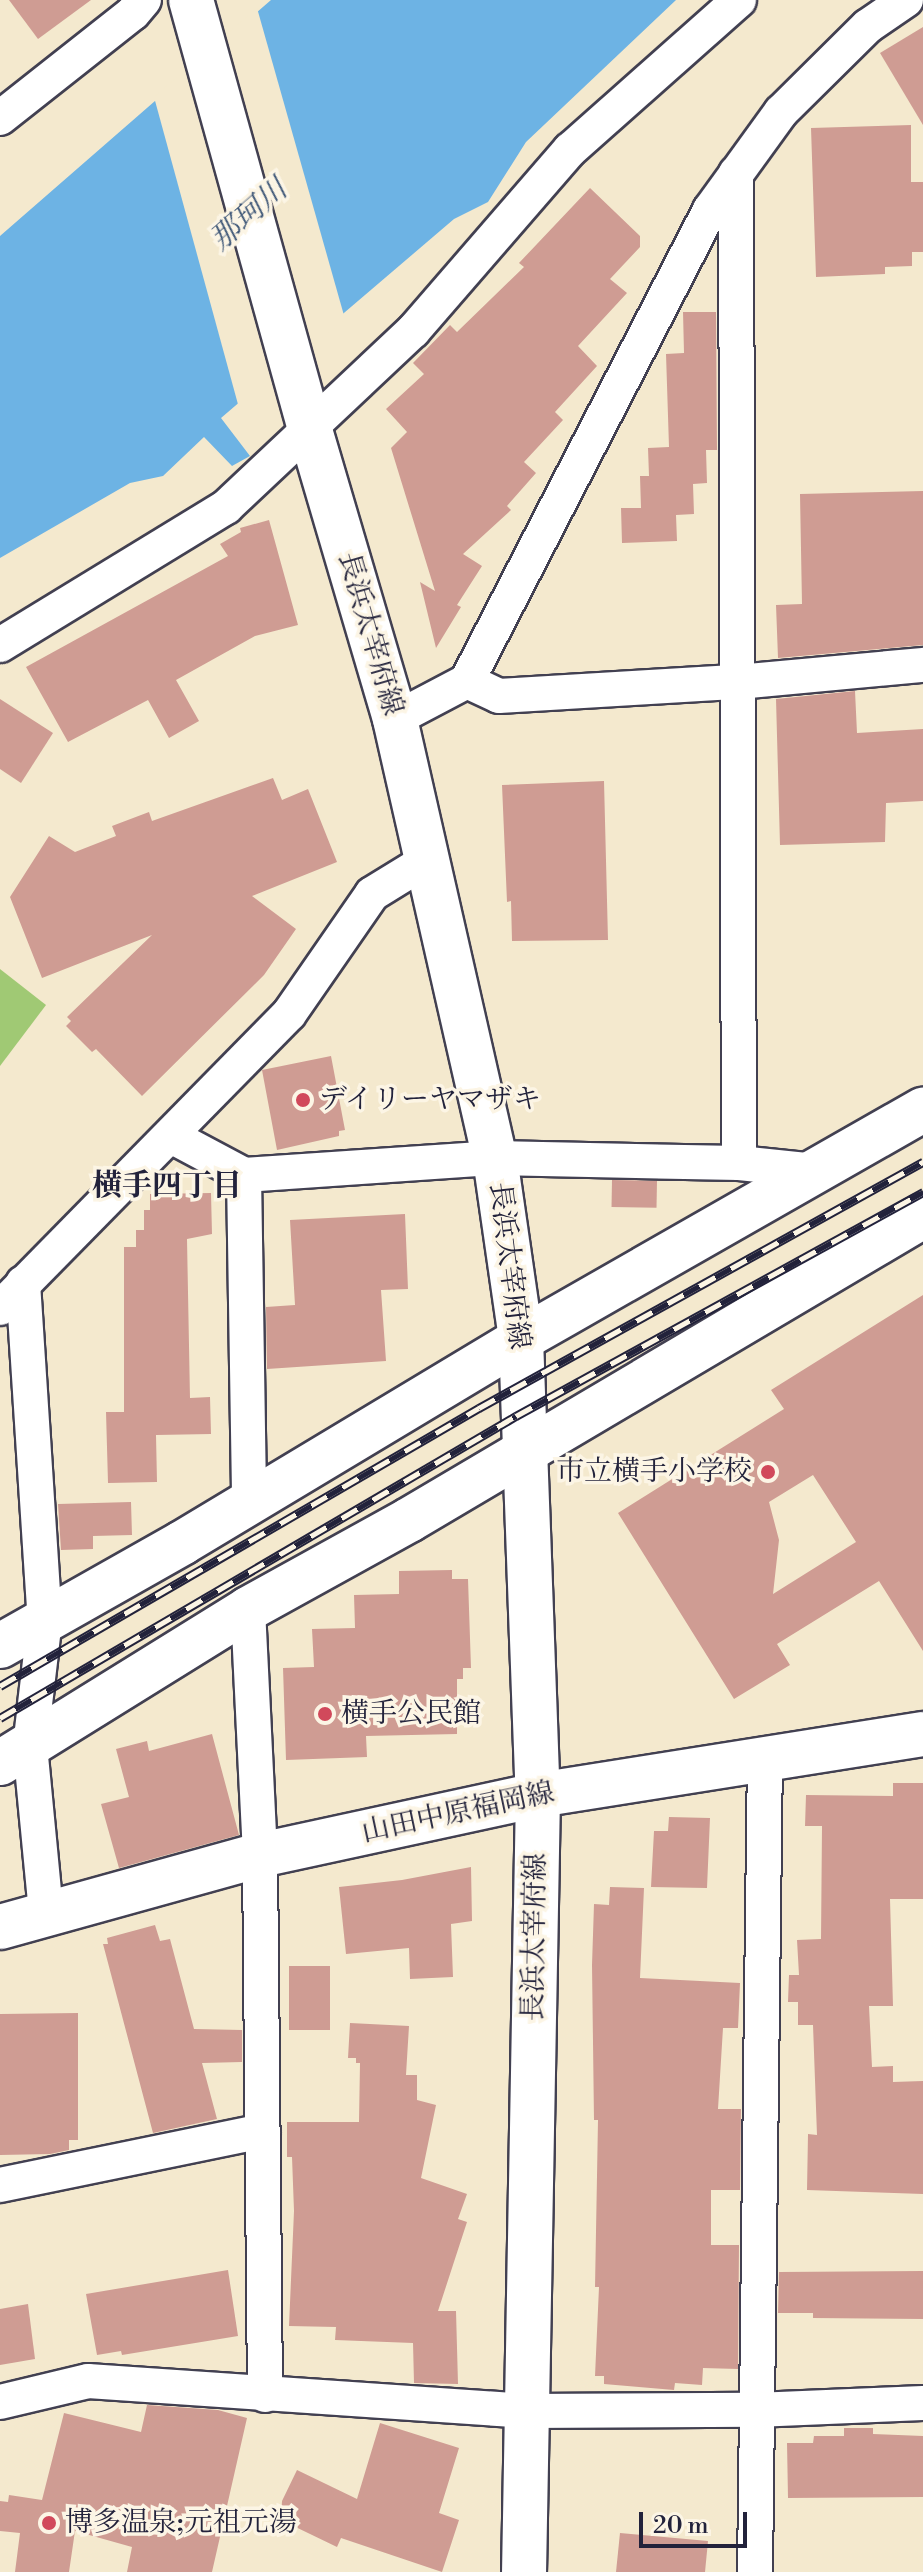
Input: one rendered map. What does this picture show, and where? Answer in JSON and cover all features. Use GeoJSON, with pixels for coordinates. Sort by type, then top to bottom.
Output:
{"type":"FeatureCollection","features":[{"type":"Feature","properties":{"kind":"street"},"geometry":{"type":"LineString","coordinates":[[0,118],[133,13],[144,0]]}},
{"type":"Feature","properties":{"kind":"street","name":"長浜太宰府線"},"geometry":{"type":"LineString","coordinates":[[191,0],[307,421],[395,719],[495,1158],[521,1339],[538,1795],[524,2572]]}},
{"type":"Feature","properties":{"kind":"street"},"geometry":{"type":"LineString","coordinates":[[0,645],[226,507],[307,421],[413,331],[570,150],[739,0]]}},
{"type":"Feature","properties":{"kind":"street"},"geometry":{"type":"LineString","coordinates":[[395,719],[467,681],[710,210],[736,173],[781,112],[868,26],[906,0]]}},
{"type":"Feature","properties":{"kind":"street"},"geometry":{"type":"LineString","coordinates":[[736,173],[739,1163]]}},
{"type":"Feature","properties":{"kind":"street"},"geometry":{"type":"LineString","coordinates":[[467,681],[499,696],[738,682],[923,665]]}},
{"type":"Feature","properties":{"kind":"street"},"geometry":{"type":"LineString","coordinates":[[0,1308],[289,1014],[372,894],[429,859]]}},
{"type":"Feature","properties":{"kind":"street"},"geometry":{"type":"LineString","coordinates":[[0,1646],[249,1503],[521,1339],[923,1110]]}},
{"type":"Feature","properties":{"kind":"street"},"geometry":{"type":"LineString","coordinates":[[171,1136],[244,1175],[495,1158],[739,1163],[816,1171]]}},
{"type":"Feature","properties":{"kind":"street"},"geometry":{"type":"LineString","coordinates":[[244,1175],[249,1503]]}},
{"type":"Feature","properties":{"kind":"street"},"geometry":{"type":"LineString","coordinates":[[15,1754],[248,1609],[923,1216]]}},
{"type":"Feature","properties":{"kind":"street"},"geometry":{"type":"LineString","coordinates":[[23,1283],[45,1619],[15,1754],[46,1913]]}},
{"type":"Feature","properties":{"kind":"street"},"geometry":{"type":"LineString","coordinates":[[248,1609],[260,1855],[265,2395]]}},
{"type":"Feature","properties":{"kind":"street","name":"山田中原福岡線"},"geometry":{"type":"LineString","coordinates":[[0,1927],[260,1855],[538,1795],[923,1734]]}},
{"type":"Feature","properties":{"kind":"street"},"geometry":{"type":"LineString","coordinates":[[755,2572],[765,1758]]}},
{"type":"Feature","properties":{"kind":"street"},"geometry":{"type":"LineString","coordinates":[[0,2185],[263,2131]]}},
{"type":"Feature","properties":{"kind":"street"},"geometry":{"type":"LineString","coordinates":[[0,2402],[88,2381],[526,2411],[755,2410],[923,2403]]}},
{"type":"Feature","properties":{"kind":"green space"},"geometry":{"type":"Polygon","coordinates":[[[0,969],[46,1005],[0,1066],[0,969]]]}},
{"type":"Feature","properties":{"kind":"water","name":"那珂川"},"geometry":{"type":"Polygon","coordinates":[[[271,0],[676,0],[526,142],[488,202],[454,219],[221,418],[250,456],[232,466],[204,437],[163,476],[130,483],[0,558],[0,236],[271,0]]]}},
{"type":"Feature","properties":{"kind":"pier"},"geometry":{"type":"Polygon","coordinates":[[[257,8],[345,319],[239,408],[154,97],[257,8]]]}},
{"type":"Feature","properties":{"kind":"building"},"geometry":{"type":"Polygon","coordinates":[[[9,0],[91,0],[38,39],[9,0]]]}},
{"type":"Feature","properties":{"kind":"building"},"geometry":{"type":"Polygon","coordinates":[[[923,27],[923,125],[880,53],[923,27]]]}},
{"type":"Feature","properties":{"kind":"building"},"geometry":{"type":"Polygon","coordinates":[[[911,125],[911,182],[923,182],[923,252],[912,252],[912,266],[885,267],[885,274],[816,277],[811,128],[911,125]]]}},
{"type":"Feature","properties":{"kind":"building"},"geometry":{"type":"Polygon","coordinates":[[[590,188],[640,236],[640,247],[610,279],[627,293],[578,346],[597,366],[555,412],[563,420],[524,462],[536,473],[507,506],[511,510],[463,554],[482,566],[457,605],[461,607],[436,648],[420,582],[435,591],[391,448],[407,432],[386,409],[424,374],[413,363],[450,325],[457,332],[524,267],[519,263],[590,188]]]}},
{"type":"Feature","properties":{"kind":"building"},"geometry":{"type":"Polygon","coordinates":[[[683,312],[716,312],[717,450],[706,450],[707,483],[693,484],[694,514],[676,515],[677,541],[622,543],[621,508],[641,508],[640,476],[649,476],[648,448],[669,447],[666,354],[684,353],[683,312]]]}},
{"type":"Feature","properties":{"kind":"building"},"geometry":{"type":"Polygon","coordinates":[[[923,491],[923,645],[778,658],[776,605],[802,604],[800,494],[923,491]]]}},
{"type":"Feature","properties":{"kind":"building"},"geometry":{"type":"Polygon","coordinates":[[[269,520],[298,625],[255,636],[176,680],[199,721],[169,738],[148,700],[68,742],[26,667],[228,556],[220,544],[241,532],[240,528],[269,520]]]}},
{"type":"Feature","properties":{"kind":"building"},"geometry":{"type":"Polygon","coordinates":[[[855,691],[857,733],[923,729],[923,801],[886,803],[885,842],[780,845],[776,699],[855,691]]]}},
{"type":"Feature","properties":{"kind":"building"},"geometry":{"type":"Polygon","coordinates":[[[0,699],[53,733],[21,783],[0,769],[0,699]]]}},
{"type":"Feature","properties":{"kind":"building"},"geometry":{"type":"Polygon","coordinates":[[[273,778],[282,800],[308,789],[337,862],[252,896],[296,929],[264,975],[142,1096],[96,1049],[92,1052],[66,1026],[71,1021],[67,1017],[152,935],[42,978],[10,897],[49,836],[75,852],[116,836],[112,826],[149,812],[152,821],[273,778]]]}},
{"type":"Feature","properties":{"kind":"building"},"geometry":{"type":"Polygon","coordinates":[[[604,781],[608,940],[512,941],[511,901],[507,902],[502,785],[604,781]]]}},
{"type":"Feature","properties":{"kind":"building","name":"デイリーヤマザキ"},"geometry":{"type":"Polygon","coordinates":[[[331,1056],[345,1130],[339,1131],[339,1136],[277,1150],[262,1070],[331,1056]]]}},
{"type":"Feature","properties":{"kind":"building"},"geometry":{"type":"Polygon","coordinates":[[[612,1180],[657,1181],[657,1208],[612,1207],[612,1180]]]}},
{"type":"Feature","properties":{"kind":"building"},"geometry":{"type":"Polygon","coordinates":[[[211,1193],[212,1234],[187,1239],[190,1398],[210,1397],[211,1434],[156,1435],[157,1482],[108,1483],[106,1412],[124,1412],[124,1247],[136,1247],[136,1230],[144,1230],[144,1210],[150,1210],[150,1194],[211,1193]]]}},
{"type":"Feature","properties":{"kind":"building"},"geometry":{"type":"Polygon","coordinates":[[[405,1214],[408,1289],[381,1290],[386,1361],[267,1369],[266,1307],[295,1305],[290,1220],[405,1214]]]}},
{"type":"Feature","properties":{"kind":"building"},"geometry":{"type":"Polygon","coordinates":[[[923,1295],[923,1651],[879,1581],[777,1644],[790,1665],[734,1699],[618,1513],[784,1409],[771,1390],[923,1295]],[[813,1475],[769,1502],[779,1540],[773,1594],[856,1542],[813,1475]]]}},
{"type":"Feature","properties":{"kind":"building"},"geometry":{"type":"Polygon","coordinates":[[[131,1502],[132,1535],[93,1536],[93,1549],[61,1550],[58,1504],[131,1502]]]}},
{"type":"Feature","properties":{"kind":"building"},"geometry":{"type":"Polygon","coordinates":[[[452,1570],[452,1579],[468,1579],[471,1668],[463,1668],[463,1679],[457,1679],[457,1734],[366,1736],[367,1757],[286,1760],[283,1668],[314,1667],[312,1629],[355,1628],[354,1595],[399,1594],[399,1571],[452,1570]]]}},
{"type":"Feature","properties":{"kind":"building"},"geometry":{"type":"Polygon","coordinates":[[[212,1734],[239,1835],[119,1868],[101,1804],[129,1797],[116,1749],[147,1741],[149,1751],[212,1734]]]}},
{"type":"Feature","properties":{"kind":"building"},"geometry":{"type":"Polygon","coordinates":[[[893,1783],[923,1783],[923,1899],[890,1899],[893,2006],[869,2006],[872,2067],[893,2066],[893,2082],[923,2081],[923,2194],[807,2190],[808,2134],[817,2135],[813,2025],[798,2025],[798,2002],[788,2002],[789,1975],[799,1975],[797,1940],[821,1939],[822,1826],[805,1826],[806,1795],[893,1796],[893,1783]]]}},
{"type":"Feature","properties":{"kind":"building"},"geometry":{"type":"Polygon","coordinates":[[[669,1817],[710,1818],[707,1888],[651,1887],[654,1831],[668,1831],[669,1817]]]}},
{"type":"Feature","properties":{"kind":"building"},"geometry":{"type":"Polygon","coordinates":[[[471,1867],[472,1921],[451,1924],[453,1977],[410,1979],[409,1948],[346,1954],[339,1887],[402,1880],[471,1867]]]}},
{"type":"Feature","properties":{"kind":"building"},"geometry":{"type":"Polygon","coordinates":[[[610,1887],[644,1888],[640,1978],[740,1983],[738,2028],[723,2028],[718,2109],[741,2109],[740,2190],[711,2190],[711,2245],[739,2245],[738,2369],[703,2368],[702,2385],[675,2383],[674,2390],[604,2384],[604,2376],[595,2376],[599,2287],[595,2287],[598,2120],[594,2120],[592,1965],[594,1904],[609,1905],[610,1887]]]}},
{"type":"Feature","properties":{"kind":"building"},"geometry":{"type":"Polygon","coordinates":[[[155,1925],[160,1941],[170,1939],[194,2029],[242,2030],[242,2062],[202,2063],[217,2119],[153,2133],[103,1944],[108,1944],[107,1938],[155,1925]]]}},
{"type":"Feature","properties":{"kind":"building"},"geometry":{"type":"Polygon","coordinates":[[[289,1966],[330,1966],[330,2030],[289,2030],[289,1966]]]}},
{"type":"Feature","properties":{"kind":"building"},"geometry":{"type":"Polygon","coordinates":[[[78,2013],[78,2140],[69,2140],[69,2150],[50,2154],[0,2155],[0,2014],[78,2013]]]}},
{"type":"Feature","properties":{"kind":"building"},"geometry":{"type":"Polygon","coordinates":[[[350,2023],[409,2026],[406,2075],[417,2075],[417,2100],[436,2105],[421,2178],[467,2194],[458,2219],[467,2222],[438,2311],[456,2311],[458,2384],[414,2383],[413,2343],[335,2340],[336,2327],[289,2326],[294,2211],[292,2157],[287,2157],[287,2122],[359,2122],[360,2063],[356,2063],[356,2058],[348,2058],[350,2023]]]}},
{"type":"Feature","properties":{"kind":"building"},"geometry":{"type":"Polygon","coordinates":[[[228,2270],[238,2336],[122,2355],[121,2351],[97,2355],[86,2294],[228,2270]]]}},
{"type":"Feature","properties":{"kind":"building"},"geometry":{"type":"Polygon","coordinates":[[[923,2271],[923,2319],[813,2318],[813,2313],[778,2313],[779,2272],[923,2271]]]}},
{"type":"Feature","properties":{"kind":"building"},"geometry":{"type":"Polygon","coordinates":[[[28,2304],[35,2359],[0,2365],[0,2309],[28,2304]]]}},
{"type":"Feature","properties":{"kind":"building"},"geometry":{"type":"Polygon","coordinates":[[[147,2405],[218,2410],[247,2418],[212,2572],[127,2572],[132,2547],[75,2531],[69,2572],[15,2572],[20,2533],[0,2531],[0,2501],[8,2502],[9,2495],[42,2500],[64,2413],[141,2432],[147,2405]]]}},
{"type":"Feature","properties":{"kind":"building"},"geometry":{"type":"Polygon","coordinates":[[[380,2423],[459,2448],[439,2513],[459,2520],[442,2572],[341,2538],[337,2547],[281,2520],[282,2501],[297,2470],[357,2499],[380,2423]]]}},
{"type":"Feature","properties":{"kind":"building"},"geometry":{"type":"Polygon","coordinates":[[[844,2428],[873,2428],[873,2434],[923,2436],[923,2497],[788,2498],[787,2443],[813,2443],[814,2436],[844,2436],[844,2428]]]}},
{"type":"Feature","properties":{"kind":"building"},"geometry":{"type":"Polygon","coordinates":[[[620,2533],[708,2541],[705,2572],[616,2572],[620,2533]]]}},
{"type":"Feature","properties":{"kind":"railway"},"geometry":{"type":"LineString","coordinates":[[0,1686],[479,1408],[923,1162]]}},
{"type":"Feature","properties":{"kind":"railway"},"geometry":{"type":"LineString","coordinates":[[0,1718],[516,1416],[923,1192]]}},
{"type":"Feature","properties":{"kind":"place","name":"デイリーヤマザキ"},"geometry":{"type":"Point","coordinates":[303,1100]}},
{"type":"Feature","properties":{"kind":"place","name":"市立横手小学校"},"geometry":{"type":"Point","coordinates":[768,1472]}},
{"type":"Feature","properties":{"kind":"place","name":"横手公民館"},"geometry":{"type":"Point","coordinates":[325,1714]}},
{"type":"Feature","properties":{"kind":"place","name":"博多温泉;元祖元湯"},"geometry":{"type":"Point","coordinates":[49,2523]}},
{"type":"Feature","properties":{"kind":"district","name":"横手四丁目"},"geometry":{"type":"Point","coordinates":[167,1186]}}]}
